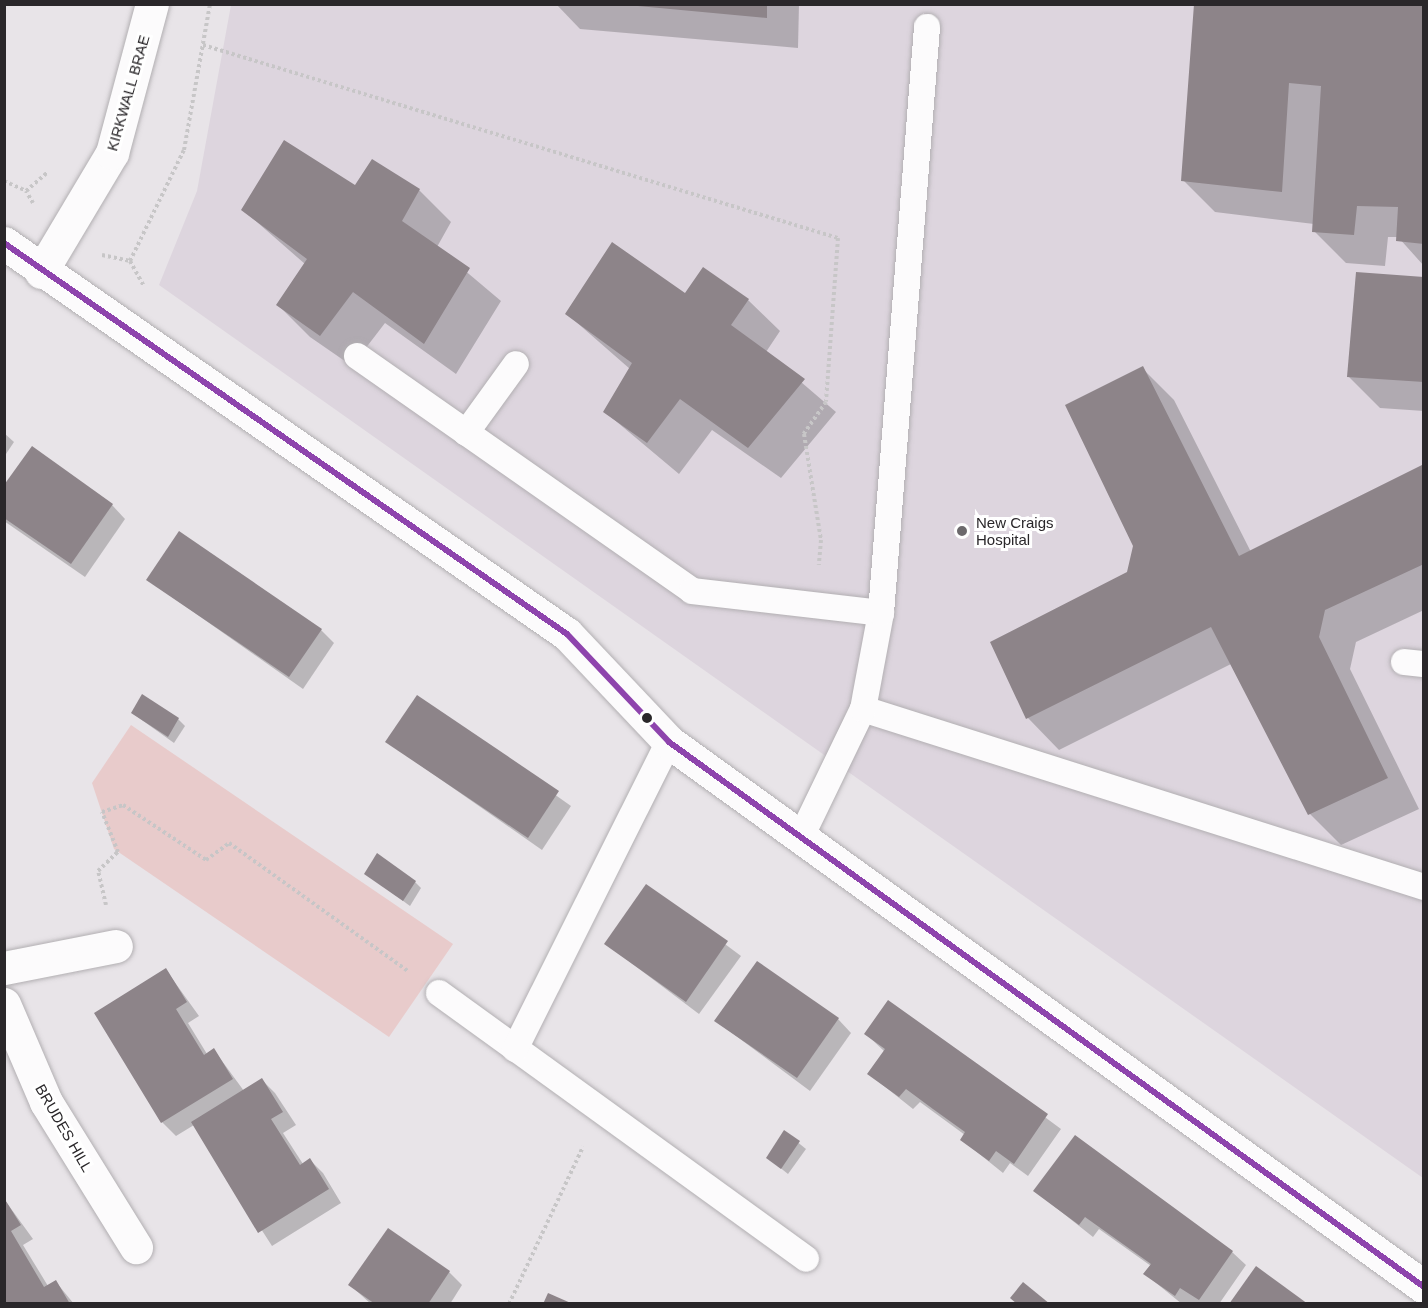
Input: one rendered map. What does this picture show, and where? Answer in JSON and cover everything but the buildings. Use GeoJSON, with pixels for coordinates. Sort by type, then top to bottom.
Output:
{"type":"FeatureCollection","features":[{"type":"Feature","properties":{"kind":"street","name":"KIRKWALL BRAE"},"geometry":{"type":"LineString","coordinates":[[49,259],[112,153],[152,4]]}},
{"type":"Feature","properties":{"kind":"street"},"geometry":{"type":"LineString","coordinates":[[4,243],[49,259],[567,634],[669,742],[1424,1287]]}},
{"type":"Feature","properties":{"kind":"street"},"geometry":{"type":"LineString","coordinates":[[4,969],[116,946]]}},
{"type":"Feature","properties":{"kind":"street","name":"BRUDES HILL"},"geometry":{"type":"LineString","coordinates":[[4,1004],[46,1102],[136,1247]]}},
{"type":"Feature","properties":{"kind":"lane"},"geometry":{"type":"LineString","coordinates":[[801,837],[863,709],[881,613],[927,27]]}},
{"type":"Feature","properties":{"kind":"lane"},"geometry":{"type":"LineString","coordinates":[[357,356],[692,591],[881,613]]}},
{"type":"Feature","properties":{"kind":"lane"},"geometry":{"type":"LineString","coordinates":[[466,433],[516,364]]}},
{"type":"Feature","properties":{"kind":"lane"},"geometry":{"type":"LineString","coordinates":[[863,709],[1424,887]]}},
{"type":"Feature","properties":{"kind":"lane"},"geometry":{"type":"LineString","coordinates":[[515,1049],[669,742]]}},
{"type":"Feature","properties":{"kind":"lane"},"geometry":{"type":"LineString","coordinates":[[439,993],[806,1259]]}},
{"type":"Feature","properties":{"kind":"path"},"geometry":{"type":"LineString","coordinates":[[49,259],[130,261],[184,150],[210,4]]}},
{"type":"Feature","properties":{"kind":"path"},"geometry":{"type":"LineString","coordinates":[[203,45],[838,238],[826,402],[804,434],[821,540],[816,606]]}},
{"type":"Feature","properties":{"kind":"path"},"geometry":{"type":"LineString","coordinates":[[4,181],[26,191]]}},
{"type":"Feature","properties":{"kind":"path"},"geometry":{"type":"LineString","coordinates":[[116,946],[98,871],[118,852],[102,812],[123,805],[206,860],[229,843],[439,993]]}},
{"type":"Feature","properties":{"kind":"path"},"geometry":{"type":"LineString","coordinates":[[509,1304],[601,1110]]}},
{"type":"Feature","properties":{"kind":"shaded area","name":"New Craigs Hospital"},"geometry":{"type":"Polygon","coordinates":[[[231,5],[1423,5],[1423,1178],[159,285],[197,191],[231,5]]]}},
{"type":"Feature","properties":{"kind":"shaded area"},"geometry":{"type":"Polygon","coordinates":[[[131,725],[453,944],[389,1037],[114,849],[92,783],[131,725]]]}},
{"type":"Feature","properties":{"kind":"transit line"},"geometry":{"type":"LineString","coordinates":[[4,243],[567,634],[669,742],[1424,1287]]}},
{"type":"Feature","properties":{"kind":"place","name":"New Craigs Hospital"},"geometry":{"type":"Point","coordinates":[962,531]}}]}
